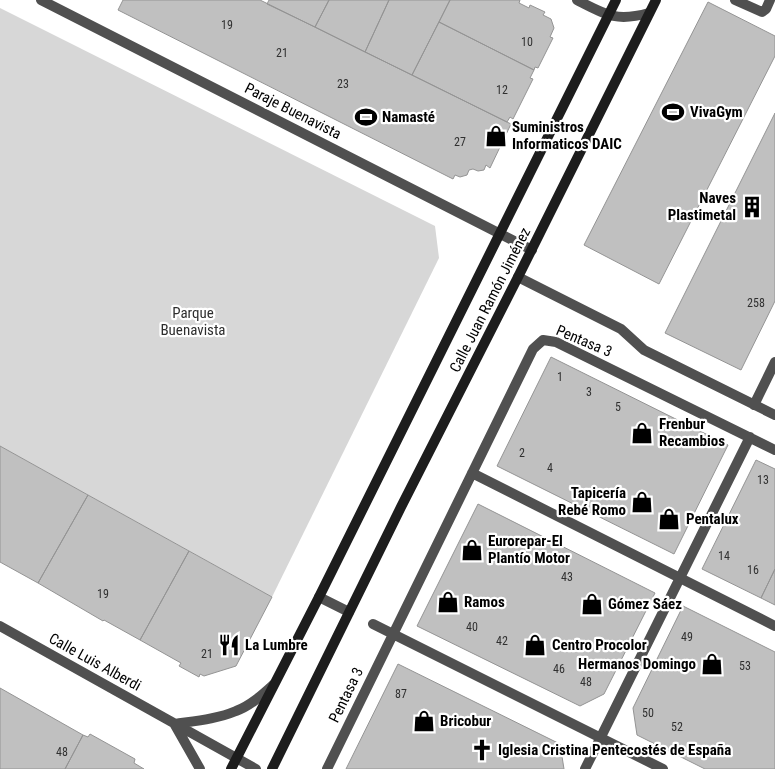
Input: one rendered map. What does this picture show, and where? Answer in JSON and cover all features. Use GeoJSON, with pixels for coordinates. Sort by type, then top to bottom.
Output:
{"type":"FeatureCollection","features":[{"type":"Feature","properties":{"kind":"main road","name":"Calle Juan Ramón Jiménez"},"geometry":{"type":"LineString","coordinates":[[232,769],[616,0]]}},
{"type":"Feature","properties":{"kind":"main road","name":"Calle Juan Ramón Jiménez"},"geometry":{"type":"LineString","coordinates":[[272,769],[656,0]]}},
{"type":"Feature","properties":{"kind":"street","name":"Paraje Buenavista"},"geometry":{"type":"LineString","coordinates":[[41,0],[532,250]]}},
{"type":"Feature","properties":{"kind":"street"},"geometry":{"type":"LineString","coordinates":[[577,0],[609,15],[624,18],[649,13]]}},
{"type":"Feature","properties":{"kind":"street"},"geometry":{"type":"LineString","coordinates":[[735,0],[762,12],[766,9],[770,0]]}},
{"type":"Feature","properties":{"kind":"street"},"geometry":{"type":"LineString","coordinates":[[518,277],[621,329],[644,350],[775,415]]}},
{"type":"Feature","properties":{"kind":"street","name":"Pentasa 3"},"geometry":{"type":"LineString","coordinates":[[326,769],[533,349],[543,340],[556,342],[775,450]]}},
{"type":"Feature","properties":{"kind":"street"},"geometry":{"type":"LineString","coordinates":[[754,405],[775,362]]}},
{"type":"Feature","properties":{"kind":"street"},"geometry":{"type":"LineString","coordinates":[[585,769],[750,437]]}},
{"type":"Feature","properties":{"kind":"street"},"geometry":{"type":"LineString","coordinates":[[472,473],[775,626]]}},
{"type":"Feature","properties":{"kind":"street"},"geometry":{"type":"LineString","coordinates":[[319,597],[349,612]]}},
{"type":"Feature","properties":{"kind":"street"},"geometry":{"type":"LineString","coordinates":[[373,624],[663,769]]}},
{"type":"Feature","properties":{"kind":"street","name":"Calle Luis Alberdi"},"geometry":{"type":"LineString","coordinates":[[0,626],[256,769]]}},
{"type":"Feature","properties":{"kind":"street"},"geometry":{"type":"LineString","coordinates":[[200,769],[175,724],[236,711],[258,699],[275,683]]}},
{"type":"Feature","properties":{"kind":"green space","name":"Parque Buenavista"},"geometry":{"type":"Polygon","coordinates":[[[0,8],[435,226],[439,258],[272,597],[0,446],[0,8]]]}},
{"type":"Feature","properties":{"kind":"building"},"geometry":{"type":"Polygon","coordinates":[[[123,0],[260,0],[511,124],[490,168],[486,165],[484,170],[469,170],[467,175],[460,177],[455,175],[453,179],[118,10],[123,0]]]}},
{"type":"Feature","properties":{"kind":"building"},"geometry":{"type":"Polygon","coordinates":[[[269,0],[329,0],[315,27],[267,4],[269,0]]]}},
{"type":"Feature","properties":{"kind":"building"},"geometry":{"type":"Polygon","coordinates":[[[329,0],[389,0],[365,52],[315,27],[329,0]]]}},
{"type":"Feature","properties":{"kind":"building"},"geometry":{"type":"Polygon","coordinates":[[[389,0],[450,0],[412,75],[365,52],[389,0]]]}},
{"type":"Feature","properties":{"kind":"building"},"geometry":{"type":"Polygon","coordinates":[[[450,0],[520,0],[519,3],[529,8],[530,5],[545,12],[543,15],[551,19],[554,28],[550,37],[553,38],[538,68],[535,67],[534,70],[439,22],[450,0]]]}},
{"type":"Feature","properties":{"kind":"building"},"geometry":{"type":"Polygon","coordinates":[[[708,2],[775,36],[775,56],[659,284],[584,245],[708,2]]]}},
{"type":"Feature","properties":{"kind":"building"},"geometry":{"type":"Polygon","coordinates":[[[439,22],[534,70],[530,78],[533,79],[513,119],[510,117],[507,122],[412,75],[439,22]]]}},
{"type":"Feature","properties":{"kind":"building","name":"Naves Plastimetal"},"geometry":{"type":"Polygon","coordinates":[[[775,113],[775,301],[741,370],[665,333],[775,113]]]}},
{"type":"Feature","properties":{"kind":"building"},"geometry":{"type":"Polygon","coordinates":[[[551,357],[728,445],[674,554],[497,466],[551,357]]]}},
{"type":"Feature","properties":{"kind":"building"},"geometry":{"type":"Polygon","coordinates":[[[0,446],[88,495],[38,583],[0,562],[0,446]]]}},
{"type":"Feature","properties":{"kind":"building"},"geometry":{"type":"Polygon","coordinates":[[[756,460],[775,469],[775,569],[761,598],[702,569],[756,460]]]}},
{"type":"Feature","properties":{"kind":"building"},"geometry":{"type":"Polygon","coordinates":[[[88,495],[189,551],[140,640],[38,583],[88,495]]]}},
{"type":"Feature","properties":{"kind":"building"},"geometry":{"type":"Polygon","coordinates":[[[478,504],[655,593],[604,694],[580,706],[417,626],[478,504]]]}},
{"type":"Feature","properties":{"kind":"building"},"geometry":{"type":"Polygon","coordinates":[[[189,551],[272,597],[236,666],[204,676],[200,674],[199,677],[179,666],[181,663],[140,640],[189,551]]]}},
{"type":"Feature","properties":{"kind":"building"},"geometry":{"type":"Polygon","coordinates":[[[775,569],[775,605],[761,598],[775,569]]]}},
{"type":"Feature","properties":{"kind":"building"},"geometry":{"type":"Polygon","coordinates":[[[683,606],[775,652],[775,769],[705,769],[637,735],[633,708],[683,606]]]}},
{"type":"Feature","properties":{"kind":"building"},"geometry":{"type":"Polygon","coordinates":[[[398,664],[560,744],[564,769],[346,769],[398,664]]]}},
{"type":"Feature","properties":{"kind":"building"},"geometry":{"type":"Polygon","coordinates":[[[0,688],[83,735],[65,769],[0,769],[0,688]]]}},
{"type":"Feature","properties":{"kind":"building"},"geometry":{"type":"Polygon","coordinates":[[[90,734],[135,759],[134,763],[144,769],[65,769],[83,735],[88,737],[90,734]]]}},
{"type":"Feature","properties":{"kind":"place","name":"VivaGym"},"geometry":{"type":"Point","coordinates":[673,112]}},
{"type":"Feature","properties":{"kind":"place","name":"Namasté"},"geometry":{"type":"Point","coordinates":[366,117]}},
{"type":"Feature","properties":{"kind":"place","name":"Suministros Informaticos DAIC"},"geometry":{"type":"Point","coordinates":[496,136]}},
{"type":"Feature","properties":{"kind":"place","name":"Naves Plastimetal"},"geometry":{"type":"Point","coordinates":[752,207]}},
{"type":"Feature","properties":{"kind":"place","name":"Frenbur Recambios"},"geometry":{"type":"Point","coordinates":[642,433]}},
{"type":"Feature","properties":{"kind":"place","name":"Tapicería Rebé Romo"},"geometry":{"type":"Point","coordinates":[642,502]}},
{"type":"Feature","properties":{"kind":"place","name":"Pentalux"},"geometry":{"type":"Point","coordinates":[669,519]}},
{"type":"Feature","properties":{"kind":"place","name":"Eurorepar-El Plantío Motor"},"geometry":{"type":"Point","coordinates":[472,550]}},
{"type":"Feature","properties":{"kind":"place","name":"Ramos"},"geometry":{"type":"Point","coordinates":[448,602]}},
{"type":"Feature","properties":{"kind":"place","name":"Gómez Sáez"},"geometry":{"type":"Point","coordinates":[592,604]}},
{"type":"Feature","properties":{"kind":"place","name":"La Lumbre"},"geometry":{"type":"Point","coordinates":[229,645]}},
{"type":"Feature","properties":{"kind":"place","name":"Centro Procolor"},"geometry":{"type":"Point","coordinates":[535,645]}},
{"type":"Feature","properties":{"kind":"place","name":"Hermanos Domingo"},"geometry":{"type":"Point","coordinates":[712,664]}},
{"type":"Feature","properties":{"kind":"place","name":"Bricobur"},"geometry":{"type":"Point","coordinates":[424,721]}},
{"type":"Feature","properties":{"kind":"place","name":"Iglesia Cristina Pentecostés de España"},"geometry":{"type":"Point","coordinates":[482,750]}}]}
